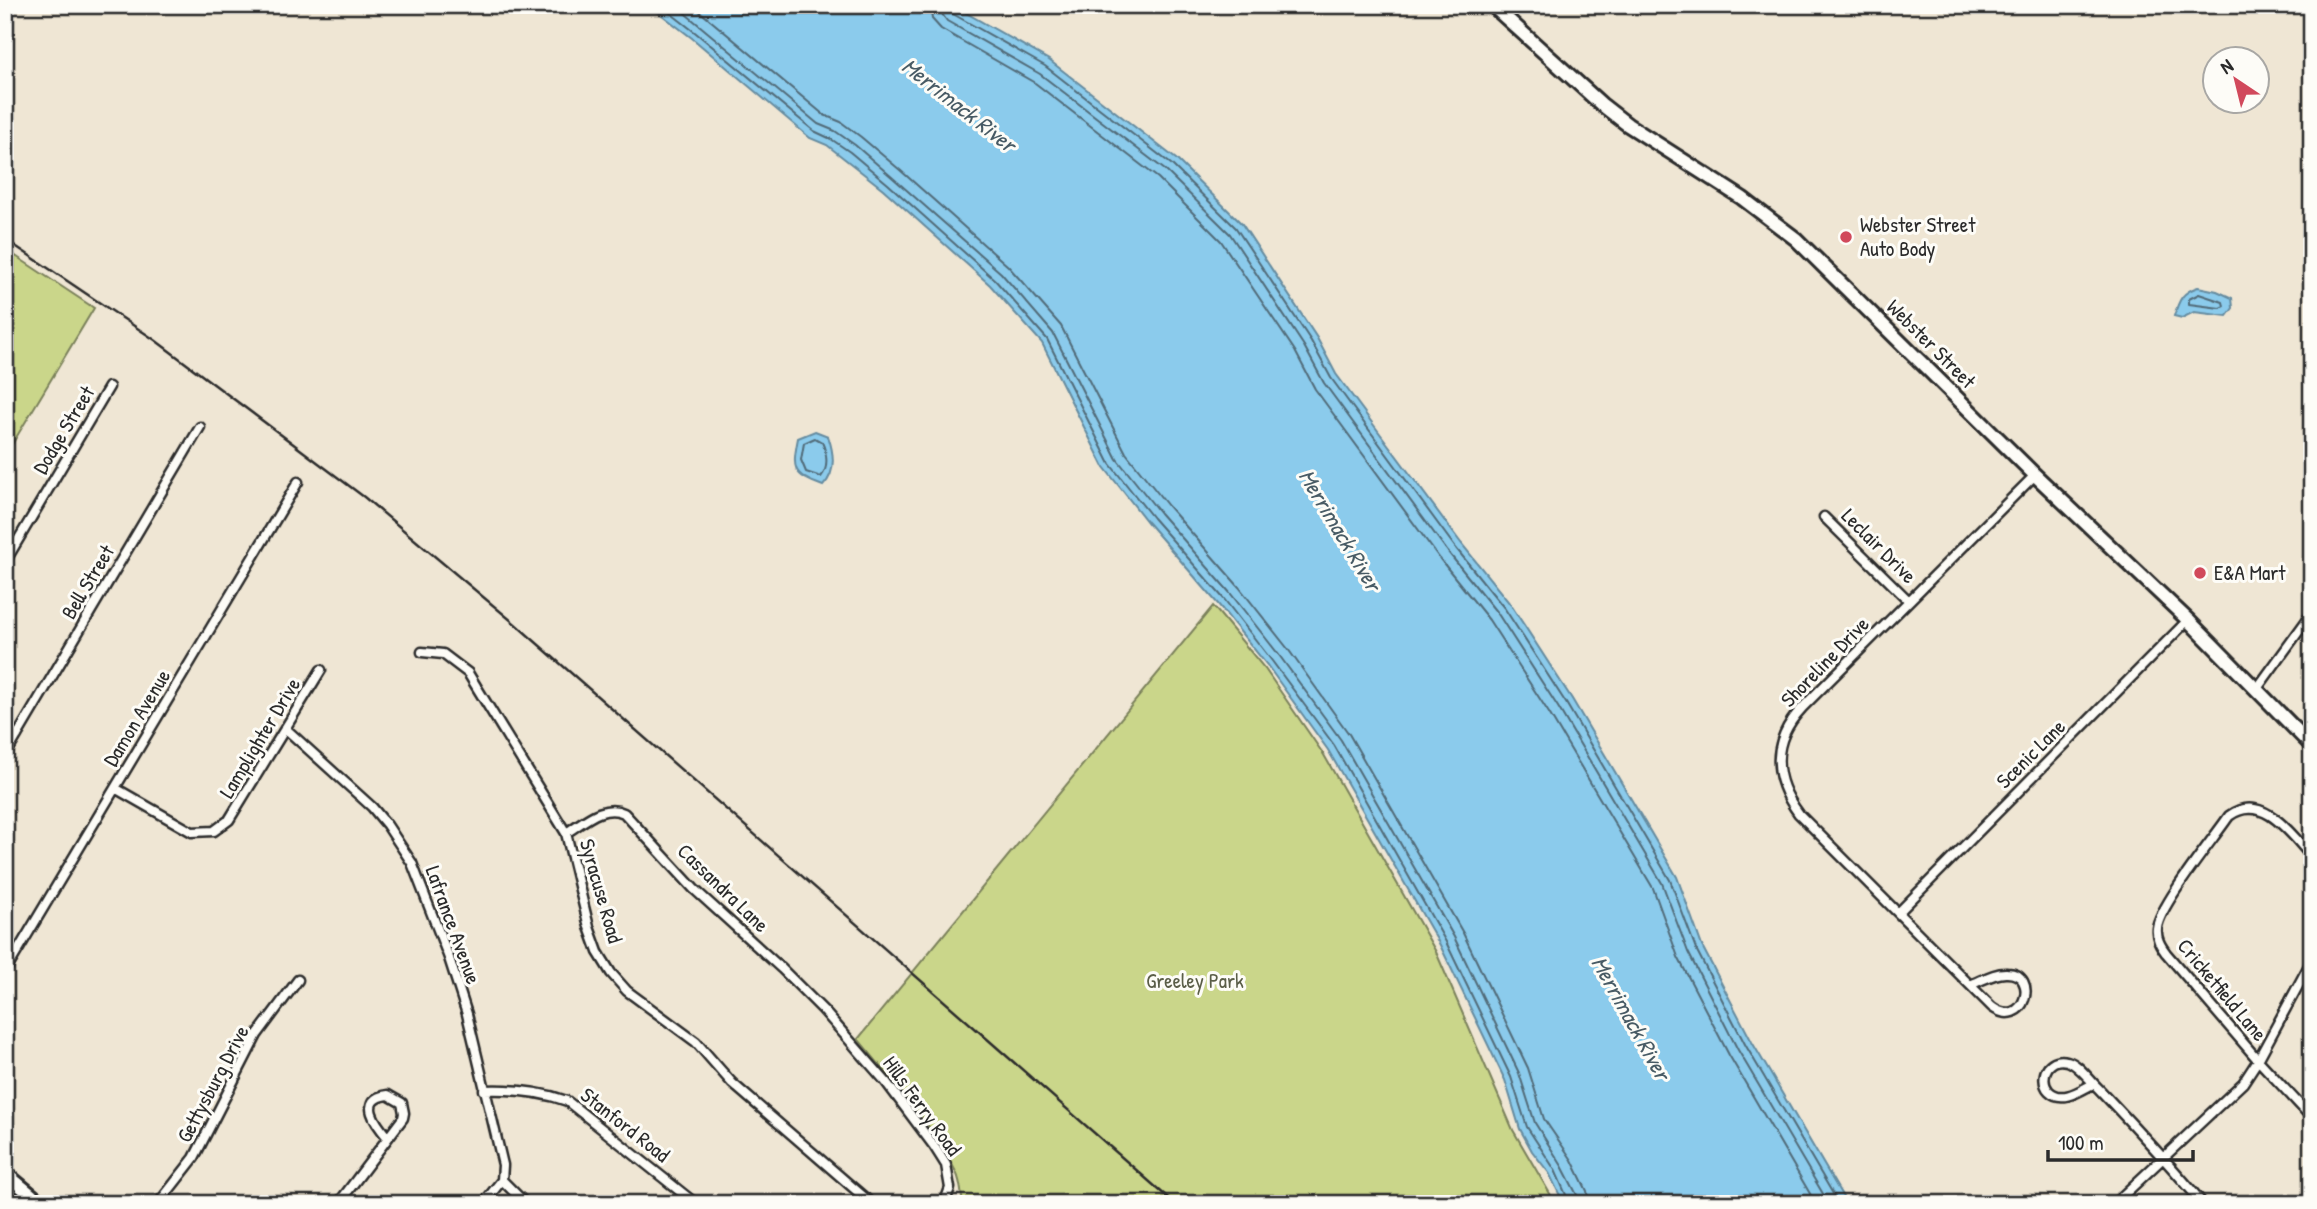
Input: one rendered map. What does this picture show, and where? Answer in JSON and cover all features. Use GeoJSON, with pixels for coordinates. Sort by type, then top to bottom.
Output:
{"type":"FeatureCollection","features":[{"type":"Feature","properties":{"kind":"main road","name":"Webster Street"},"geometry":{"type":"LineString","coordinates":[[1492,5],[1601,104],[1628,125],[1742,198],[1796,239],[2035,475],[2188,620],[2312,746]]}},
{"type":"Feature","properties":{"kind":"main road"},"geometry":{"type":"LineString","coordinates":[[5,1173],[42,1204]]}},
{"type":"Feature","properties":{"kind":"street","name":"Dodge Street"},"geometry":{"type":"LineString","coordinates":[[5,562],[109,387]]}},
{"type":"Feature","properties":{"kind":"street","name":"Bell Street"},"geometry":{"type":"LineString","coordinates":[[5,756],[201,427]]}},
{"type":"Feature","properties":{"kind":"street","name":"Shoreline Drive"},"geometry":{"type":"LineString","coordinates":[[1970,985],[2006,972],[2019,976],[2026,987],[2025,1000],[2017,1010],[2004,1013],[1992,1007],[1970,985],[1898,913],[1799,814],[1790,801],[1779,774],[1779,759],[1785,731],[1793,718],[2035,475]]}},
{"type":"Feature","properties":{"kind":"street","name":"Damon Avenue"},"geometry":{"type":"LineString","coordinates":[[5,972],[298,482]]}},
{"type":"Feature","properties":{"kind":"street","name":"Leclair Drive"},"geometry":{"type":"LineString","coordinates":[[1824,517],[1909,601]]}},
{"type":"Feature","properties":{"kind":"street"},"geometry":{"type":"LineString","coordinates":[[2256,690],[2312,613]]}},
{"type":"Feature","properties":{"kind":"street","name":"Scenic Lane"},"geometry":{"type":"LineString","coordinates":[[1898,913],[2188,620]]}},
{"type":"Feature","properties":{"kind":"street","name":"Syracuse Road"},"geometry":{"type":"LineString","coordinates":[[422,652],[443,654],[468,673],[566,833],[589,927],[598,952],[611,973],[627,991],[696,1042],[732,1083],[872,1204]]}},
{"type":"Feature","properties":{"kind":"street","name":"Lamplighter Drive"},"geometry":{"type":"LineString","coordinates":[[115,788],[192,832],[214,831],[229,820],[321,670]]}},
{"type":"Feature","properties":{"kind":"street"},"geometry":{"type":"LineString","coordinates":[[5,728],[17,736]]}},
{"type":"Feature","properties":{"kind":"street","name":"Lafrance Avenue"},"geometry":{"type":"LineString","coordinates":[[286,729],[372,807],[412,863],[463,1003],[503,1165],[502,1180]]}},
{"type":"Feature","properties":{"kind":"street","name":"Cassandra Lane"},"geometry":{"type":"LineString","coordinates":[[566,833],[603,810],[615,809],[625,813],[694,889],[782,969],[845,1035]]}},
{"type":"Feature","properties":{"kind":"street","name":"Cricketfield Lane"},"geometry":{"type":"LineString","coordinates":[[2258,1060],[2162,948],[2157,931],[2158,920],[2229,816],[2235,812],[2253,810],[2269,814],[2312,857]]}},
{"type":"Feature","properties":{"kind":"street"},"geometry":{"type":"LineString","coordinates":[[2114,1204],[2230,1097],[2258,1060],[2312,960]]}},
{"type":"Feature","properties":{"kind":"street","name":"Gettysburg Drive"},"geometry":{"type":"LineString","coordinates":[[158,1204],[194,1158],[257,1035],[298,980]]}},
{"type":"Feature","properties":{"kind":"street","name":"Hills Ferry Road"},"geometry":{"type":"LineString","coordinates":[[845,1035],[915,1119],[946,1165],[950,1188],[944,1204]]}},
{"type":"Feature","properties":{"kind":"street"},"geometry":{"type":"LineString","coordinates":[[2258,1060],[2311,1117]]}},
{"type":"Feature","properties":{"kind":"street"},"geometry":{"type":"LineString","coordinates":[[2093,1084],[2060,1097],[2049,1091],[2044,1074],[2056,1061],[2068,1061],[2093,1084],[2164,1157],[2203,1204]]}},
{"type":"Feature","properties":{"kind":"street","name":"Stanford Road"},"geometry":{"type":"LineString","coordinates":[[484,1090],[523,1090],[567,1101],[696,1204]]}},
{"type":"Feature","properties":{"kind":"street"},"geometry":{"type":"LineString","coordinates":[[338,1204],[388,1138],[404,1113],[402,1102],[388,1095],[378,1098],[371,1107],[371,1112],[375,1122],[388,1138]]}},
{"type":"Feature","properties":{"kind":"street"},"geometry":{"type":"LineString","coordinates":[[483,1204],[502,1180],[526,1204]]}},
{"type":"Feature","properties":{"kind":"green space"},"geometry":{"type":"Polygon","coordinates":[[[5,249],[94,308],[5,456],[5,249]]]}},
{"type":"Feature","properties":{"kind":"green space","name":"Greeley Park"},"geometry":{"type":"Polygon","coordinates":[[[1213,606],[1265,669],[1324,755],[1436,952],[1513,1130],[1556,1204],[963,1204],[958,1176],[947,1154],[911,1103],[858,1039],[1213,606]]]}},
{"type":"Feature","properties":{"kind":"water","name":"Merrimack River"},"geometry":{"type":"Polygon","coordinates":[[[649,5],[952,5],[1049,60],[1176,159],[1242,224],[1317,338],[1336,374],[1461,543],[1511,605],[1572,699],[1677,877],[1702,946],[1752,1042],[1847,1204],[1564,1204],[1549,1173],[1520,1129],[1505,1080],[1440,945],[1328,750],[1267,665],[1104,467],[1042,343],[990,285],[883,189],[827,145],[810,138],[649,5]]]}},
{"type":"Feature","properties":{"kind":"water"},"geometry":{"type":"Polygon","coordinates":[[[2198,287],[2232,298],[2233,308],[2227,316],[2194,312],[2182,318],[2174,316],[2182,297],[2198,287]]]}},
{"type":"Feature","properties":{"kind":"water"},"geometry":{"type":"Polygon","coordinates":[[[815,431],[828,436],[832,449],[831,475],[823,486],[805,478],[795,464],[798,438],[815,431]]]}},
{"type":"Feature","properties":{"kind":"railway"},"geometry":{"type":"LineString","coordinates":[[5,239],[155,340],[364,497],[513,622],[1175,1204]]}},
{"type":"Feature","properties":{"kind":"place","name":"Webster Street Auto Body"},"geometry":{"type":"Point","coordinates":[1846,237]}},
{"type":"Feature","properties":{"kind":"place","name":"E&A Mart"},"geometry":{"type":"Point","coordinates":[2200,573]}}]}
